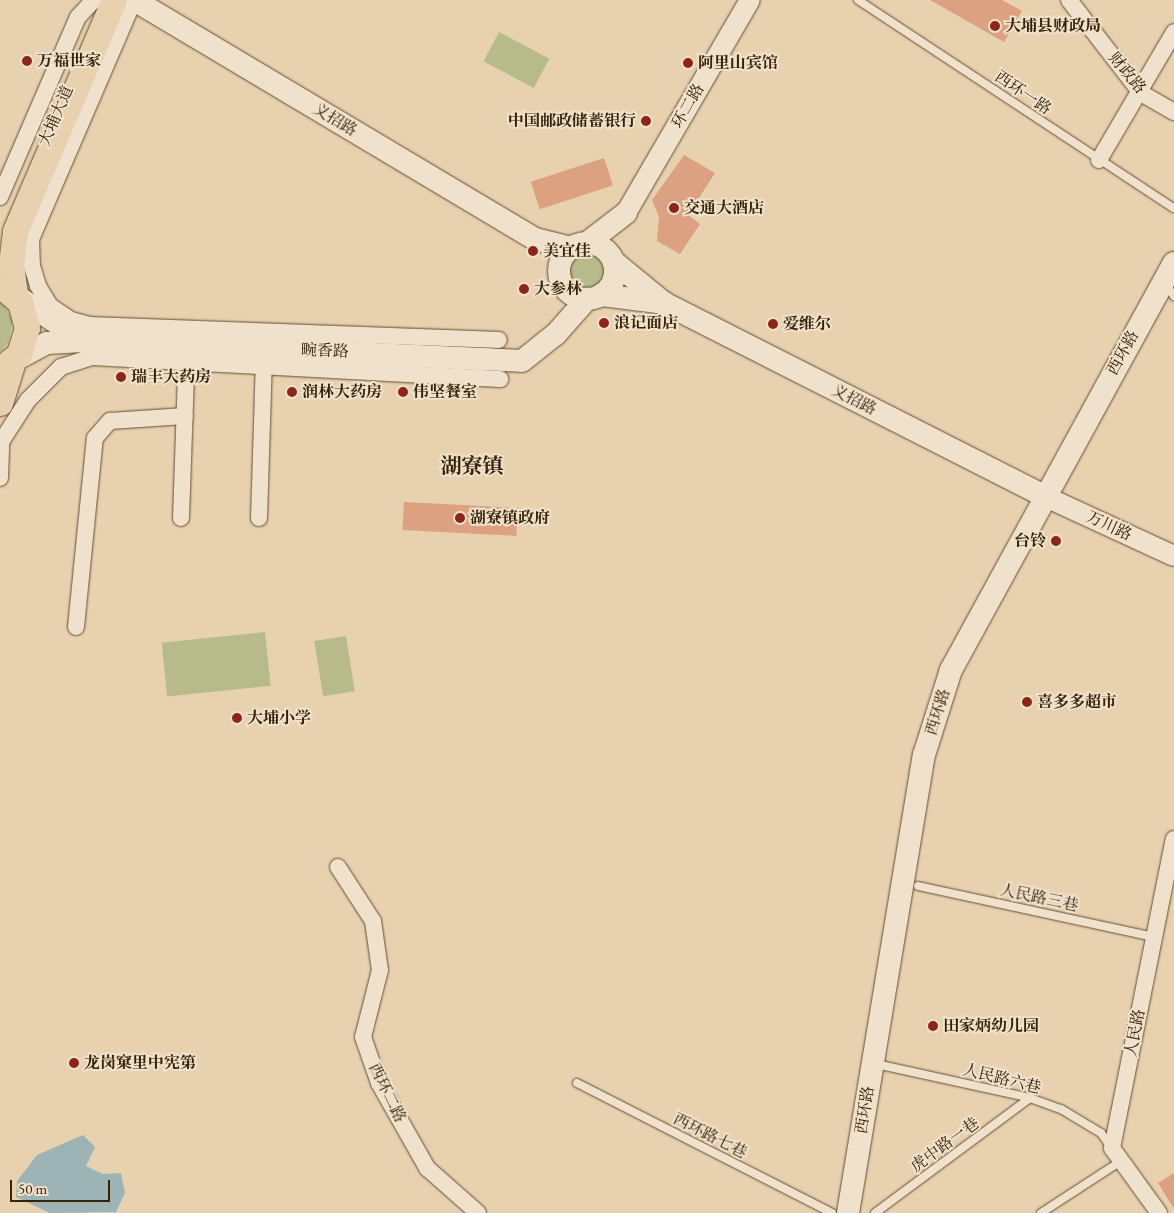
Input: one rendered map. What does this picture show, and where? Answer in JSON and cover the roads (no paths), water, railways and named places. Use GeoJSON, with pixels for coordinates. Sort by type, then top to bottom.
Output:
{"type":"FeatureCollection","features":[{"type":"Feature","properties":{"kind":"main road","name":"大埔大道"},"geometry":{"type":"LineString","coordinates":[[6,233],[106,0]]}},
{"type":"Feature","properties":{"kind":"main road","name":"大埔大道"},"geometry":{"type":"LineString","coordinates":[[6,233],[114,0]]}},
{"type":"Feature","properties":{"kind":"main road","name":"义招路"},"geometry":{"type":"LineString","coordinates":[[134,0],[536,240]]}},
{"type":"Feature","properties":{"kind":"main road"},"geometry":{"type":"LineString","coordinates":[[556,334],[559,275],[562,257],[626,213]]}},
{"type":"Feature","properties":{"kind":"main road"},"geometry":{"type":"LineString","coordinates":[[594,297],[612,284],[613,260],[626,213]]}},
{"type":"Feature","properties":{"kind":"main road"},"geometry":{"type":"LineString","coordinates":[[0,403],[7,365],[24,346],[28,328],[24,310],[7,290],[11,264],[6,233]]}},
{"type":"Feature","properties":{"kind":"main road"},"geometry":{"type":"LineString","coordinates":[[536,240],[601,246],[613,260],[664,303]]}},
{"type":"Feature","properties":{"kind":"main road"},"geometry":{"type":"LineString","coordinates":[[536,240],[573,296],[664,303]]}},
{"type":"Feature","properties":{"kind":"main road","name":"西环路"},"geometry":{"type":"LineString","coordinates":[[846,1212],[873,1063],[924,755],[951,670],[1044,496],[1170,280]]}},
{"type":"Feature","properties":{"kind":"main road"},"geometry":{"type":"LineString","coordinates":[[7,290],[84,341]]}},
{"type":"Feature","properties":{"kind":"main road","name":"畹香路"},"geometry":{"type":"LineString","coordinates":[[7,365],[47,343],[84,341],[264,358],[522,361],[556,334],[594,297]]}},
{"type":"Feature","properties":{"kind":"main road","name":"义招路"},"geometry":{"type":"LineString","coordinates":[[664,303],[1044,496]]}},
{"type":"Feature","properties":{"kind":"street"},"geometry":{"type":"LineString","coordinates":[[0,197],[78,18],[94,0]]}},
{"type":"Feature","properties":{"kind":"street"},"geometry":{"type":"LineString","coordinates":[[134,0],[31,240],[34,273],[50,306],[71,320],[90,325],[499,340]]}},
{"type":"Feature","properties":{"kind":"street","name":"环二路"},"geometry":{"type":"LineString","coordinates":[[626,213],[750,0]]}},
{"type":"Feature","properties":{"kind":"street","name":"财政路"},"geometry":{"type":"LineString","coordinates":[[1069,0],[1140,93],[1174,112]]}},
{"type":"Feature","properties":{"kind":"street"},"geometry":{"type":"LineString","coordinates":[[1099,160],[1140,93],[1174,32]]}},
{"type":"Feature","properties":{"kind":"street"},"geometry":{"type":"LineString","coordinates":[[0,478],[1,442],[28,400],[61,367],[91,357],[264,358],[500,380]]}},
{"type":"Feature","properties":{"kind":"street"},"geometry":{"type":"LineString","coordinates":[[259,518],[264,358]]}},
{"type":"Feature","properties":{"kind":"street"},"geometry":{"type":"LineString","coordinates":[[181,518],[186,374]]}},
{"type":"Feature","properties":{"kind":"street"},"geometry":{"type":"LineString","coordinates":[[76,627],[95,438],[110,421],[185,416]]}},
{"type":"Feature","properties":{"kind":"street","name":"万川路"},"geometry":{"type":"LineString","coordinates":[[1044,496],[1174,556]]}},
{"type":"Feature","properties":{"kind":"street","name":"人民路"},"geometry":{"type":"LineString","coordinates":[[1112,1148],[1174,839]]}},
{"type":"Feature","properties":{"kind":"street","name":"西环二路"},"geometry":{"type":"LineString","coordinates":[[338,867],[373,922],[380,970],[363,1037],[379,1083],[427,1168],[478,1213]]}},
{"type":"Feature","properties":{"kind":"street"},"geometry":{"type":"LineString","coordinates":[[1112,1148],[1160,1213]]}},
{"type":"Feature","properties":{"kind":"lane","name":"西环一路"},"geometry":{"type":"LineString","coordinates":[[858,0],[1174,208]]}},
{"type":"Feature","properties":{"kind":"lane","name":"人民路三巷"},"geometry":{"type":"LineString","coordinates":[[918,886],[1154,937]]}},
{"type":"Feature","properties":{"kind":"lane","name":"人民路六巷"},"geometry":{"type":"LineString","coordinates":[[873,1063],[1030,1098],[1061,1109],[1101,1133],[1112,1148]]}},
{"type":"Feature","properties":{"kind":"lane","name":"西环路七巷"},"geometry":{"type":"LineString","coordinates":[[577,1083],[846,1212]]}},
{"type":"Feature","properties":{"kind":"lane","name":"虎中路一巷"},"geometry":{"type":"LineString","coordinates":[[875,1213],[1030,1098]]}},
{"type":"Feature","properties":{"kind":"lane"},"geometry":{"type":"LineString","coordinates":[[1041,1213],[1121,1161]]}},
{"type":"Feature","properties":{"kind":"water"},"geometry":{"type":"Polygon","coordinates":[[[83,1135],[95,1147],[86,1166],[103,1174],[121,1173],[125,1193],[116,1212],[50,1213],[16,1197],[17,1181],[37,1155],[83,1135]]]}},
{"type":"Feature","properties":{"kind":"place","name":"大埔县财政局"},"geometry":{"type":"Point","coordinates":[995,26]}},
{"type":"Feature","properties":{"kind":"place","name":"万福世家"},"geometry":{"type":"Point","coordinates":[27,61]}},
{"type":"Feature","properties":{"kind":"place","name":"阿里山宾馆"},"geometry":{"type":"Point","coordinates":[688,63]}},
{"type":"Feature","properties":{"kind":"place","name":"中国邮政储蓄银行"},"geometry":{"type":"Point","coordinates":[646,121]}},
{"type":"Feature","properties":{"kind":"place","name":"交通大酒店"},"geometry":{"type":"Point","coordinates":[674,208]}},
{"type":"Feature","properties":{"kind":"place","name":"美宜佳"},"geometry":{"type":"Point","coordinates":[533,251]}},
{"type":"Feature","properties":{"kind":"place","name":"大参林"},"geometry":{"type":"Point","coordinates":[524,289]}},
{"type":"Feature","properties":{"kind":"place","name":"浪记面店"},"geometry":{"type":"Point","coordinates":[604,323]}},
{"type":"Feature","properties":{"kind":"place","name":"爱维尔"},"geometry":{"type":"Point","coordinates":[773,324]}},
{"type":"Feature","properties":{"kind":"place","name":"瑞丰大药房"},"geometry":{"type":"Point","coordinates":[121,377]}},
{"type":"Feature","properties":{"kind":"place","name":"润林大药房"},"geometry":{"type":"Point","coordinates":[292,392]}},
{"type":"Feature","properties":{"kind":"place","name":"伟坚餐室"},"geometry":{"type":"Point","coordinates":[403,392]}},
{"type":"Feature","properties":{"kind":"place","name":"湖寮镇政府"},"geometry":{"type":"Point","coordinates":[460,518]}},
{"type":"Feature","properties":{"kind":"place","name":"台铃"},"geometry":{"type":"Point","coordinates":[1056,541]}},
{"type":"Feature","properties":{"kind":"place","name":"喜多多超市"},"geometry":{"type":"Point","coordinates":[1027,702]}},
{"type":"Feature","properties":{"kind":"place","name":"大埔小学"},"geometry":{"type":"Point","coordinates":[237,718]}},
{"type":"Feature","properties":{"kind":"place","name":"田家炳幼儿园"},"geometry":{"type":"Point","coordinates":[933,1026]}},
{"type":"Feature","properties":{"kind":"place","name":"龙岗窠里中宪第"},"geometry":{"type":"Point","coordinates":[74,1063]}},
{"type":"Feature","properties":{"kind":"district","name":"湖寮镇"},"geometry":{"type":"Point","coordinates":[472,466]}}]}
